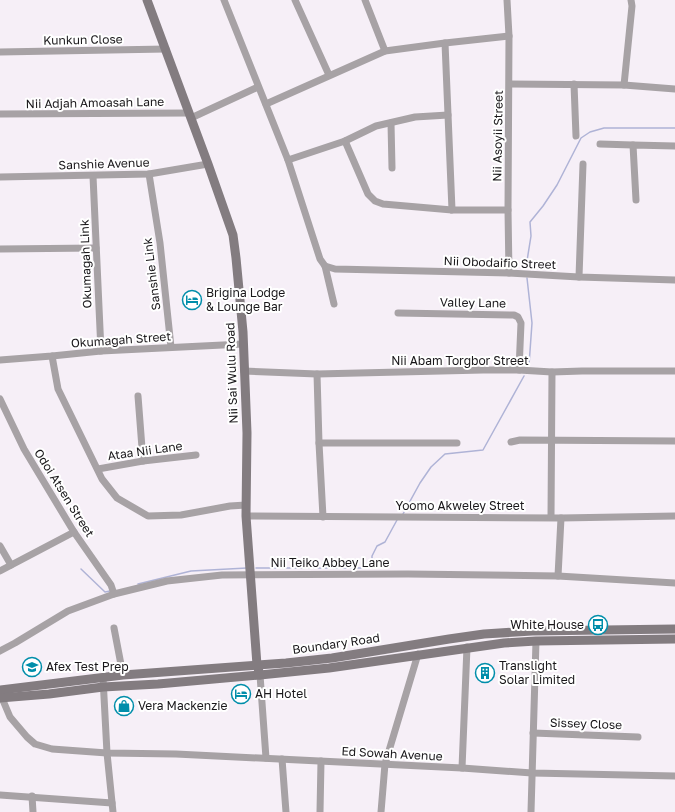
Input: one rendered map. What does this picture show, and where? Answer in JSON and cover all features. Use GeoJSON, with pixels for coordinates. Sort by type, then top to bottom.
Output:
{"type":"FeatureCollection","features":[{"type":"Feature","properties":{"kind":"main road","name":"Nii Sai Wulu Road"},"geometry":{"type":"LineString","coordinates":[[148,0],[208,164],[232,235],[236,258],[243,344],[247,433],[246,516],[257,665],[260,676]]}},
{"type":"Feature","properties":{"kind":"main road","name":"Boundary Road"},"geometry":{"type":"LineString","coordinates":[[1,696],[49,694],[103,683],[123,676],[332,658],[484,634],[532,631],[675,629]]}},
{"type":"Feature","properties":{"kind":"main road","name":"Boundary Road"},"geometry":{"type":"LineString","coordinates":[[103,683],[260,676],[329,668],[418,654],[504,643],[536,641],[675,639]]}},
{"type":"Feature","properties":{"kind":"street"},"geometry":{"type":"LineString","coordinates":[[295,0],[329,75]]}},
{"type":"Feature","properties":{"kind":"street"},"geometry":{"type":"LineString","coordinates":[[366,0],[384,51]]}},
{"type":"Feature","properties":{"kind":"street","name":"Nii Asoyii Street"},"geometry":{"type":"LineString","coordinates":[[507,0],[510,36],[508,210],[509,273]]}},
{"type":"Feature","properties":{"kind":"street"},"geometry":{"type":"LineString","coordinates":[[624,85],[632,6],[631,0]]}},
{"type":"Feature","properties":{"kind":"street"},"geometry":{"type":"LineString","coordinates":[[226,1],[258,87],[288,160],[320,259],[324,266],[334,304]]}},
{"type":"Feature","properties":{"kind":"street"},"geometry":{"type":"LineString","coordinates":[[266,104],[384,51],[510,36]]}},
{"type":"Feature","properties":{"kind":"street"},"geometry":{"type":"LineString","coordinates":[[445,43],[452,210]]}},
{"type":"Feature","properties":{"kind":"street","name":"Kunkun Close"},"geometry":{"type":"LineString","coordinates":[[0,52],[166,49]]}},
{"type":"Feature","properties":{"kind":"street"},"geometry":{"type":"LineString","coordinates":[[510,84],[624,85],[675,89]]}},
{"type":"Feature","properties":{"kind":"street"},"geometry":{"type":"LineString","coordinates":[[574,84],[576,136]]}},
{"type":"Feature","properties":{"kind":"street"},"geometry":{"type":"LineString","coordinates":[[190,116],[258,87]]}},
{"type":"Feature","properties":{"kind":"street","name":"Nii Adjah Amoasah Lane"},"geometry":{"type":"LineString","coordinates":[[0,114],[190,116]]}},
{"type":"Feature","properties":{"kind":"street"},"geometry":{"type":"LineString","coordinates":[[288,160],[345,142],[376,126],[415,117],[448,115]]}},
{"type":"Feature","properties":{"kind":"street"},"geometry":{"type":"LineString","coordinates":[[391,122],[392,168]]}},
{"type":"Feature","properties":{"kind":"street"},"geometry":{"type":"LineString","coordinates":[[345,142],[368,194],[375,201],[384,204],[452,210],[508,210]]}},
{"type":"Feature","properties":{"kind":"street"},"geometry":{"type":"LineString","coordinates":[[600,144],[675,146]]}},
{"type":"Feature","properties":{"kind":"street"},"geometry":{"type":"LineString","coordinates":[[633,145],[636,200]]}},
{"type":"Feature","properties":{"kind":"street","name":"Sanshie Avenue"},"geometry":{"type":"LineString","coordinates":[[0,177],[149,174],[208,164]]}},
{"type":"Feature","properties":{"kind":"street"},"geometry":{"type":"LineString","coordinates":[[579,277],[583,164]]}},
{"type":"Feature","properties":{"kind":"street","name":"Sanshie Link"},"geometry":{"type":"LineString","coordinates":[[149,174],[161,250],[171,347]]}},
{"type":"Feature","properties":{"kind":"street","name":"Okumagah Link"},"geometry":{"type":"LineString","coordinates":[[93,176],[101,351]]}},
{"type":"Feature","properties":{"kind":"street"},"geometry":{"type":"LineString","coordinates":[[0,249],[96,248]]}},
{"type":"Feature","properties":{"kind":"street","name":"Nii Obodaifio Street"},"geometry":{"type":"LineString","coordinates":[[324,266],[335,269],[509,273],[675,280]]}},
{"type":"Feature","properties":{"kind":"street","name":"Valley Lane"},"geometry":{"type":"LineString","coordinates":[[398,313],[514,314],[518,317],[521,323],[519,370]]}},
{"type":"Feature","properties":{"kind":"street","name":"Okumagah Street"},"geometry":{"type":"LineString","coordinates":[[0,360],[101,351],[243,344]]}},
{"type":"Feature","properties":{"kind":"street"},"geometry":{"type":"LineString","coordinates":[[52,356],[58,389],[102,478],[117,498],[148,516],[180,515],[230,506],[246,505]]}},
{"type":"Feature","properties":{"kind":"street","name":"Nii Abam Torgbor Street"},"geometry":{"type":"LineString","coordinates":[[244,371],[317,374],[483,370],[552,372],[675,371]]}},
{"type":"Feature","properties":{"kind":"street"},"geometry":{"type":"LineString","coordinates":[[550,517],[552,372]]}},
{"type":"Feature","properties":{"kind":"street"},"geometry":{"type":"LineString","coordinates":[[317,374],[323,517]]}},
{"type":"Feature","properties":{"kind":"street"},"geometry":{"type":"LineString","coordinates":[[138,396],[143,461]]}},
{"type":"Feature","properties":{"kind":"street","name":"Odoi Atsen Street"},"geometry":{"type":"LineString","coordinates":[[0,400],[24,449],[74,532],[113,591]]}},
{"type":"Feature","properties":{"kind":"street"},"geometry":{"type":"LineString","coordinates":[[511,442],[520,440],[675,441]]}},
{"type":"Feature","properties":{"kind":"street"},"geometry":{"type":"LineString","coordinates":[[319,443],[457,443]]}},
{"type":"Feature","properties":{"kind":"street","name":"Ataa Nii Lane"},"geometry":{"type":"LineString","coordinates":[[98,469],[143,461],[196,455]]}},
{"type":"Feature","properties":{"kind":"street","name":"Yoomo Akweley Street"},"geometry":{"type":"LineString","coordinates":[[246,516],[561,518],[675,516]]}},
{"type":"Feature","properties":{"kind":"street"},"geometry":{"type":"LineString","coordinates":[[558,576],[561,518]]}},
{"type":"Feature","properties":{"kind":"street"},"geometry":{"type":"LineString","coordinates":[[0,571],[74,532]]}},
{"type":"Feature","properties":{"kind":"street"},"geometry":{"type":"LineString","coordinates":[[0,546],[11,565]]}},
{"type":"Feature","properties":{"kind":"street","name":"Nii Teiko Abbey Lane"},"geometry":{"type":"LineString","coordinates":[[0,651],[68,611],[113,591],[167,581],[222,574],[558,576],[675,583]]}},
{"type":"Feature","properties":{"kind":"street"},"geometry":{"type":"LineString","coordinates":[[114,628],[123,676]]}},
{"type":"Feature","properties":{"kind":"street"},"geometry":{"type":"LineString","coordinates":[[530,812],[536,641]]}},
{"type":"Feature","properties":{"kind":"street"},"geometry":{"type":"LineString","coordinates":[[462,768],[467,647]]}},
{"type":"Feature","properties":{"kind":"street"},"geometry":{"type":"LineString","coordinates":[[381,812],[385,764],[418,654]]}},
{"type":"Feature","properties":{"kind":"street"},"geometry":{"type":"LineString","coordinates":[[260,676],[266,758]]}},
{"type":"Feature","properties":{"kind":"street"},"geometry":{"type":"LineString","coordinates":[[103,683],[107,753],[113,812]]}},
{"type":"Feature","properties":{"kind":"street","name":"Ed Sowah Avenue"},"geometry":{"type":"LineString","coordinates":[[1,696],[10,717],[27,737],[35,744],[52,749],[107,753],[266,758],[532,773],[675,776]]}},
{"type":"Feature","properties":{"kind":"street","name":"Sissey Close"},"geometry":{"type":"LineString","coordinates":[[533,733],[638,737]]}},
{"type":"Feature","properties":{"kind":"street"},"geometry":{"type":"LineString","coordinates":[[282,759],[286,812]]}},
{"type":"Feature","properties":{"kind":"street"},"geometry":{"type":"LineString","coordinates":[[320,812],[321,761]]}},
{"type":"Feature","properties":{"kind":"street"},"geometry":{"type":"LineString","coordinates":[[0,794],[112,804]]}},
{"type":"Feature","properties":{"kind":"street"},"geometry":{"type":"LineString","coordinates":[[32,796],[33,812]]}},
{"type":"Feature","properties":{"kind":"waterway"},"geometry":{"type":"LineString","coordinates":[[526,267],[531,236],[530,222],[557,185],[581,138],[590,132],[604,128],[675,128]]}},
{"type":"Feature","properties":{"kind":"waterway"},"geometry":{"type":"LineString","coordinates":[[527,278],[532,323],[529,365]]}},
{"type":"Feature","properties":{"kind":"waterway"},"geometry":{"type":"LineString","coordinates":[[403,514],[420,483],[431,467],[445,454],[483,450],[524,376]]}},
{"type":"Feature","properties":{"kind":"waterway"},"geometry":{"type":"LineString","coordinates":[[256,568],[372,568],[372,556],[377,546],[385,542],[397,520]]}},
{"type":"Feature","properties":{"kind":"waterway"},"geometry":{"type":"LineString","coordinates":[[138,584],[191,571],[247,568]]}},
{"type":"Feature","properties":{"kind":"waterway"},"geometry":{"type":"LineString","coordinates":[[81,569],[105,592],[110,591]]}},
{"type":"Feature","properties":{"kind":"place","name":"Brigina Lodge & Lounge Bar"},"geometry":{"type":"Point","coordinates":[192,300]}},
{"type":"Feature","properties":{"kind":"place","name":"White House"},"geometry":{"type":"Point","coordinates":[598,625]}},
{"type":"Feature","properties":{"kind":"place","name":"Afex Test Prep"},"geometry":{"type":"Point","coordinates":[32,667]}},
{"type":"Feature","properties":{"kind":"place","name":"Translight Solar Limited"},"geometry":{"type":"Point","coordinates":[485,673]}},
{"type":"Feature","properties":{"kind":"place","name":"AH Hotel"},"geometry":{"type":"Point","coordinates":[241,694]}},
{"type":"Feature","properties":{"kind":"place","name":"Vera Mackenzie"},"geometry":{"type":"Point","coordinates":[124,706]}}]}
